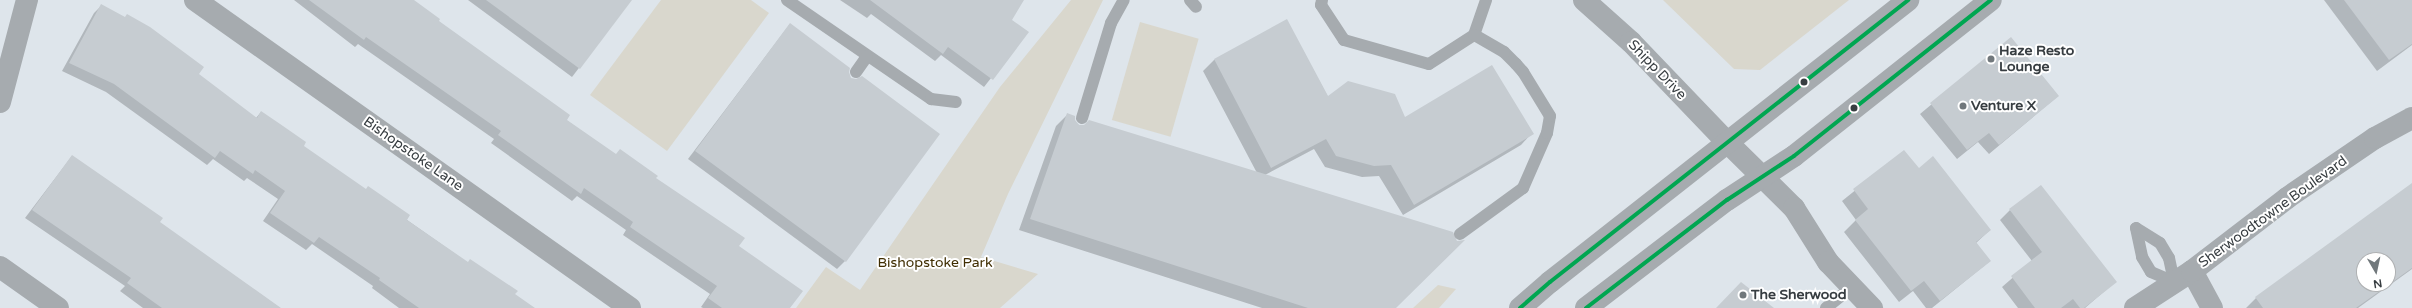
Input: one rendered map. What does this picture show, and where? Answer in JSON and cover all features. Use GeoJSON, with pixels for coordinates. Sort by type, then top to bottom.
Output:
{"type":"FeatureCollection","features":[{"type":"Feature","properties":{"kind":"street"},"geometry":{"type":"LineString","coordinates":[[0,102],[27,0]]}},
{"type":"Feature","properties":{"kind":"street","name":"Bishopstoke Lane"},"geometry":{"type":"LineString","coordinates":[[195,0],[630,308]]}},
{"type":"Feature","properties":{"kind":"street","name":"Shipp Drive"},"geometry":{"type":"LineString","coordinates":[[1584,0],[1631,42],[1728,142]]}},
{"type":"Feature","properties":{"kind":"street"},"geometry":{"type":"LineString","coordinates":[[1520,308],[1550,282],[1908,0]]}},
{"type":"Feature","properties":{"kind":"street"},"geometry":{"type":"LineString","coordinates":[[1586,308],[1727,200],[1794,156],[1991,0]]}},
{"type":"Feature","properties":{"kind":"street","name":"Sherwoodtowne Boulevard"},"geometry":{"type":"LineString","coordinates":[[2135,308],[2192,271],[2287,198],[2375,138],[2412,118]]}},
{"type":"Feature","properties":{"kind":"street"},"geometry":{"type":"LineString","coordinates":[[1728,142],[1794,208],[1828,262],[1872,308]]}},
{"type":"Feature","properties":{"kind":"street"},"geometry":{"type":"LineString","coordinates":[[0,267],[58,308]]}},
{"type":"Feature","properties":{"kind":"street"},"geometry":{"type":"LineString","coordinates":[[2192,271],[2212,308]]}},
{"type":"Feature","properties":{"kind":"lane"},"geometry":{"type":"LineString","coordinates":[[787,0],[931,99],[956,102]]}},
{"type":"Feature","properties":{"kind":"lane"},"geometry":{"type":"LineString","coordinates":[[1082,118],[1111,24],[1124,0]]}},
{"type":"Feature","properties":{"kind":"lane"},"geometry":{"type":"LineString","coordinates":[[1322,0],[1321,4],[1344,40],[1429,64],[1474,35],[1486,0]]}},
{"type":"Feature","properties":{"kind":"lane"},"geometry":{"type":"LineString","coordinates":[[1460,234],[1522,188],[1547,133],[1550,116],[1516,64],[1504,52],[1474,35]]}},
{"type":"Feature","properties":{"kind":"lane"},"geometry":{"type":"LineString","coordinates":[[856,72],[868,56]]}},
{"type":"Feature","properties":{"kind":"lane"},"geometry":{"type":"LineString","coordinates":[[1826,308],[1852,287]]}},
{"type":"Feature","properties":{"kind":"green space"},"geometry":{"type":"Polygon","coordinates":[[[661,0],[751,0],[769,13],[667,151],[590,95],[661,0]]]}},
{"type":"Feature","properties":{"kind":"green space","name":"Bishopstoke Park"},"geometry":{"type":"Polygon","coordinates":[[[1071,0],[1103,0],[1008,194],[981,257],[1038,274],[1000,308],[796,308],[826,267],[860,290],[1000,87],[1071,0]]]}},
{"type":"Feature","properties":{"kind":"green space"},"geometry":{"type":"Polygon","coordinates":[[[1663,0],[1849,0],[1760,70],[1734,69],[1663,0]]]}},
{"type":"Feature","properties":{"kind":"green space"},"geometry":{"type":"Polygon","coordinates":[[[1140,22],[1199,39],[1171,137],[1112,120],[1140,22]]]}},
{"type":"Feature","properties":{"kind":"green space"},"geometry":{"type":"Polygon","coordinates":[[[1438,285],[1456,289],[1439,308],[1413,308],[1438,285]]]}},
{"type":"Feature","properties":{"kind":"building"},"geometry":{"type":"Polygon","coordinates":[[[309,0],[414,0],[440,19],[439,21],[570,115],[567,120],[616,154],[620,149],[658,176],[656,178],[745,238],[739,246],[803,291],[790,308],[722,308],[708,298],[717,286],[630,227],[633,222],[584,188],[581,194],[498,135],[501,131],[366,37],[364,40],[309,0]]]}},
{"type":"Feature","properties":{"kind":"building"},"geometry":{"type":"Polygon","coordinates":[[[486,0],[632,0],[580,69],[486,0]]]}},
{"type":"Feature","properties":{"kind":"building"},"geometry":{"type":"Polygon","coordinates":[[[870,0],[1024,0],[1012,20],[1029,32],[993,80],[948,47],[943,54],[870,0]]]}},
{"type":"Feature","properties":{"kind":"building"},"geometry":{"type":"Polygon","coordinates":[[[2344,0],[2412,0],[2412,44],[2389,60],[2344,0]]]}},
{"type":"Feature","properties":{"kind":"building"},"geometry":{"type":"Polygon","coordinates":[[[101,4],[125,17],[127,14],[150,27],[204,67],[199,74],[257,118],[261,111],[283,126],[306,142],[304,146],[366,189],[368,186],[410,215],[407,220],[468,262],[470,259],[518,291],[515,294],[535,308],[419,308],[379,280],[380,278],[319,237],[314,243],[270,213],[285,191],[255,170],[253,174],[220,151],[215,158],[114,84],[69,63],[101,4]]]}},
{"type":"Feature","properties":{"kind":"building"},"geometry":{"type":"Polygon","coordinates":[[[1287,19],[1328,96],[1348,81],[1395,94],[1405,117],[1492,65],[1534,134],[1414,205],[1391,165],[1374,166],[1336,156],[1326,139],[1271,168],[1214,59],[1287,19]]]}},
{"type":"Feature","properties":{"kind":"building"},"geometry":{"type":"Polygon","coordinates":[[[790,23],[850,68],[849,72],[851,78],[856,79],[862,76],[940,134],[846,262],[695,151],[790,23]]]}},
{"type":"Feature","properties":{"kind":"building"},"geometry":{"type":"Polygon","coordinates":[[[2011,37],[2059,96],[1999,145],[1989,133],[1967,150],[1930,103],[2011,37]]]}},
{"type":"Feature","properties":{"kind":"building"},"geometry":{"type":"Polygon","coordinates":[[[1067,113],[1075,116],[1075,120],[1079,125],[1084,125],[1089,120],[1453,232],[1457,241],[1465,240],[1396,308],[1308,308],[1030,219],[1067,113]]]}},
{"type":"Feature","properties":{"kind":"building"},"geometry":{"type":"Polygon","coordinates":[[[1904,150],[1919,168],[1933,156],[1991,230],[1976,242],[1991,261],[1940,301],[1924,281],[1911,291],[1855,220],[1868,209],[1853,189],[1904,150]]]}},
{"type":"Feature","properties":{"kind":"building"},"geometry":{"type":"Polygon","coordinates":[[[72,155],[163,218],[160,222],[281,308],[162,308],[127,283],[131,278],[32,210],[72,155]]]}},
{"type":"Feature","properties":{"kind":"building"},"geometry":{"type":"Polygon","coordinates":[[[2412,183],[2412,268],[2396,279],[2396,252],[2356,252],[2356,292],[2378,292],[2356,308],[2263,308],[2255,297],[2412,183]]]}},
{"type":"Feature","properties":{"kind":"building"},"geometry":{"type":"Polygon","coordinates":[[[2041,185],[2117,282],[2084,308],[2080,308],[2073,299],[2061,308],[2035,308],[2011,276],[2042,252],[2009,209],[2041,185]]]}},
{"type":"Feature","properties":{"kind":"building","name":"The Sherwood"},"geometry":{"type":"Polygon","coordinates":[[[1741,282],[1774,308],[1716,308],[1741,282]]]}},
{"type":"Feature","properties":{"kind":"transit line"},"geometry":{"type":"LineString","coordinates":[[1520,308],[1550,282],[1908,0]]}},
{"type":"Feature","properties":{"kind":"transit line"},"geometry":{"type":"LineString","coordinates":[[1586,308],[1727,200],[1794,156],[1991,0]]}},
{"type":"Feature","properties":{"kind":"place","name":"Haze Resto Lounge"},"geometry":{"type":"Point","coordinates":[1991,59]}},
{"type":"Feature","properties":{"kind":"place","name":"Venture X"},"geometry":{"type":"Point","coordinates":[1963,106]}},
{"type":"Feature","properties":{"kind":"place","name":"The Sherwood"},"geometry":{"type":"Point","coordinates":[1743,295]}}]}
